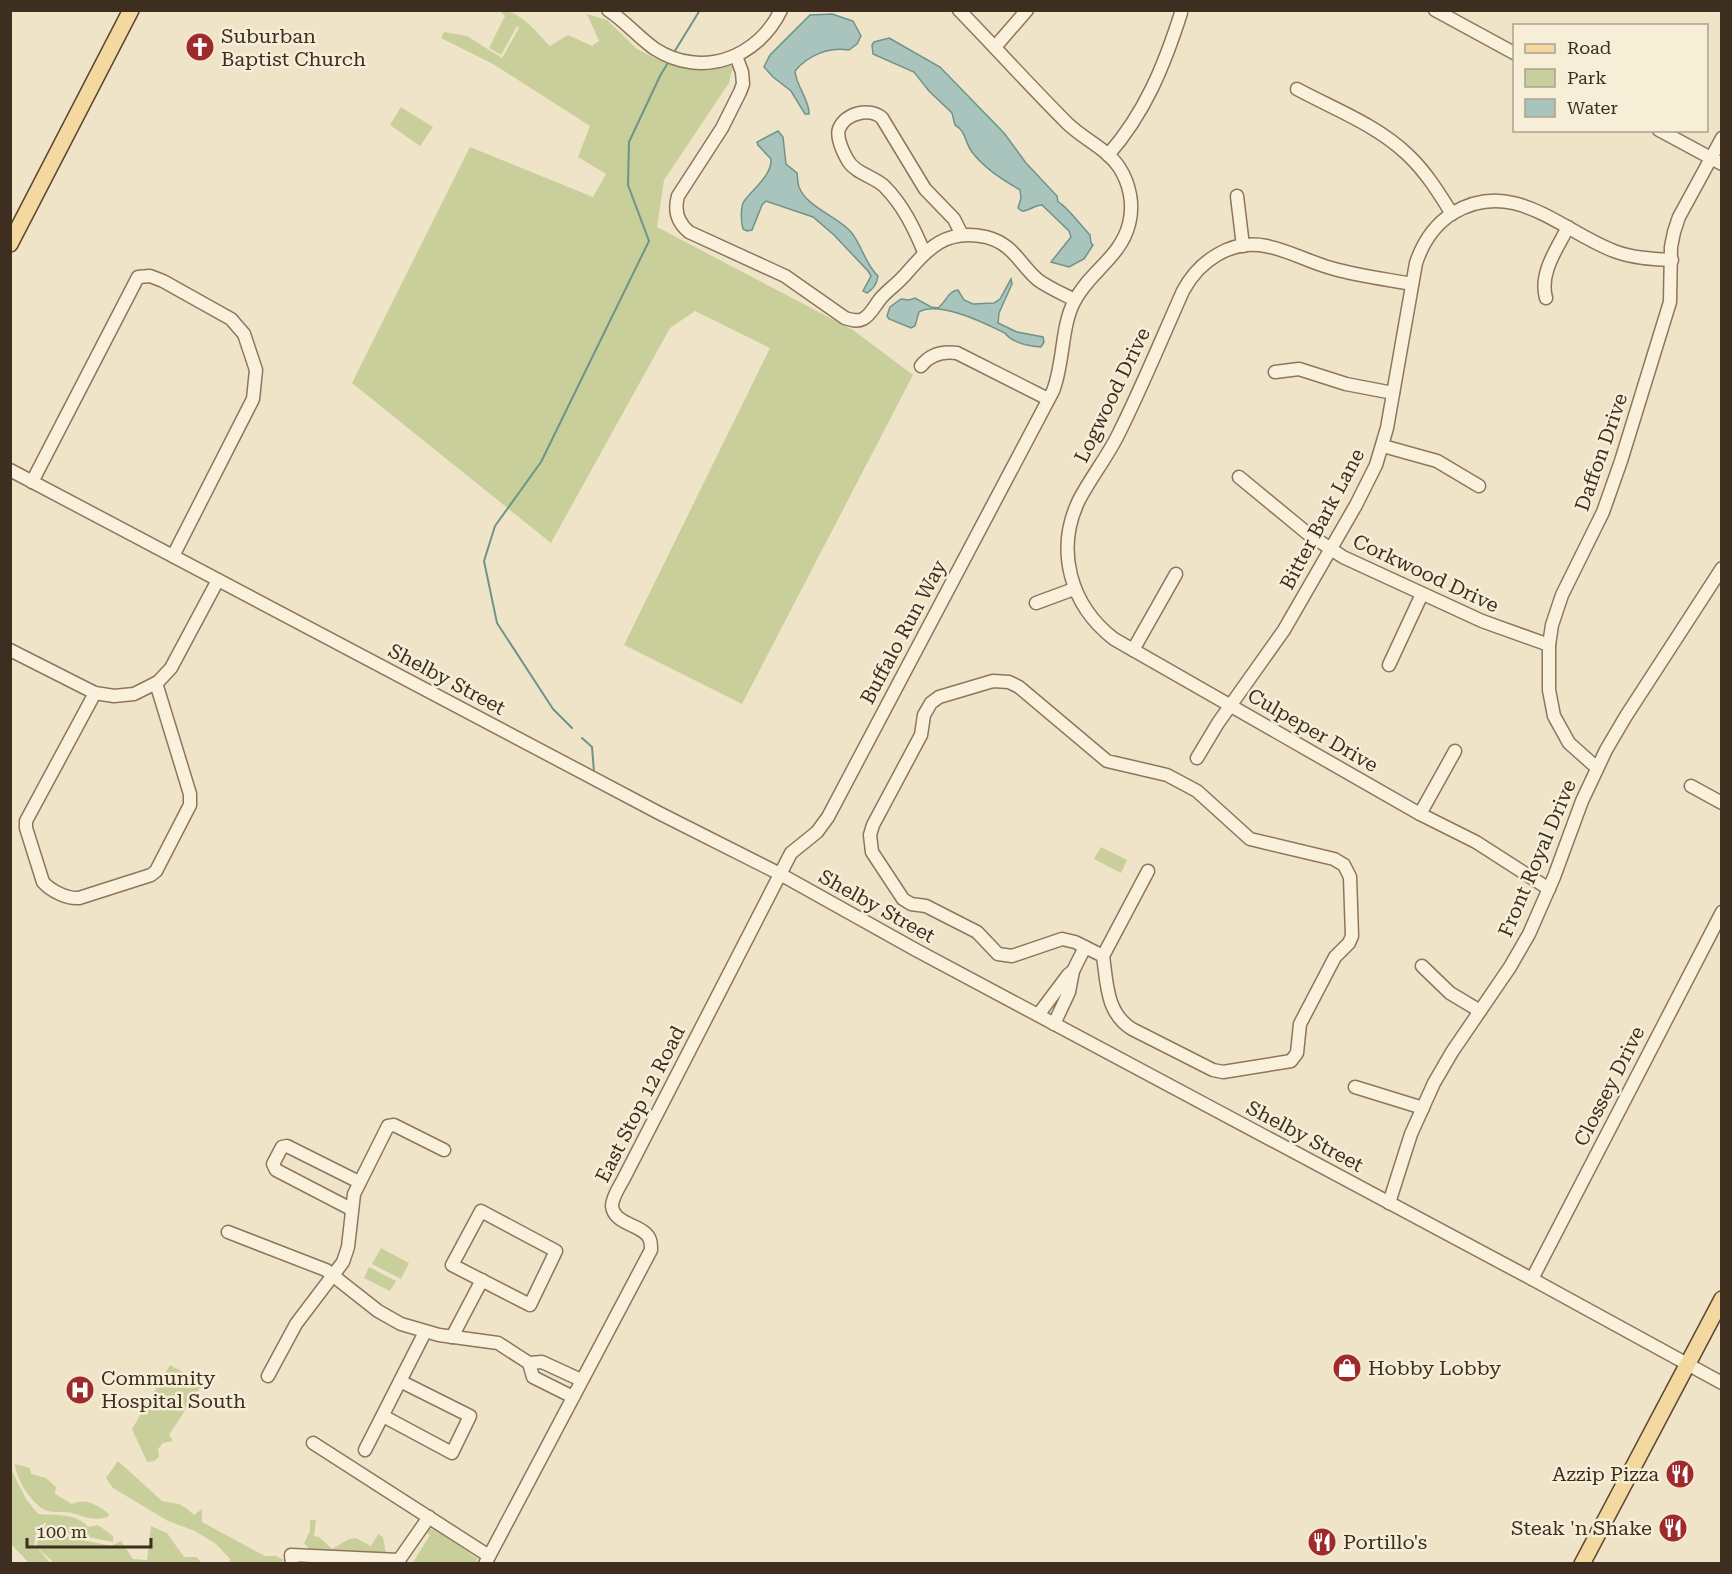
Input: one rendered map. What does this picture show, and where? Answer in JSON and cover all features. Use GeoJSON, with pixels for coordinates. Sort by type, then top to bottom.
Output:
{"type":"FeatureCollection","features":[{"type":"Feature","properties":{"kind":"main road"},"geometry":{"type":"LineString","coordinates":[[10,244],[131,10]]}},
{"type":"Feature","properties":{"kind":"main road"},"geometry":{"type":"LineString","coordinates":[[1582,1563],[1722,1299]]}},
{"type":"Feature","properties":{"kind":"street"},"geometry":{"type":"LineString","coordinates":[[608,10],[649,44],[669,56],[702,63],[736,56],[751,48],[766,35],[781,10]]}},
{"type":"Feature","properties":{"kind":"street"},"geometry":{"type":"LineString","coordinates":[[736,56],[742,72],[742,88],[722,128],[678,196],[676,203],[678,219],[692,234],[785,276],[845,318],[854,321],[862,320],[867,316],[884,294],[898,282],[924,252],[945,239],[962,236],[983,237],[1004,245],[1016,254],[1038,279],[1075,300],[1113,255],[1122,242],[1129,225],[1130,194],[1124,177],[1108,155],[1067,123],[959,10]]}},
{"type":"Feature","properties":{"kind":"street"},"geometry":{"type":"LineString","coordinates":[[995,47],[1027,10]]}},
{"type":"Feature","properties":{"kind":"street"},"geometry":{"type":"LineString","coordinates":[[1435,10],[1513,52]]}},
{"type":"Feature","properties":{"kind":"street"},"geometry":{"type":"LineString","coordinates":[[1108,155],[1131,128],[1169,50],[1181,14]]}},
{"type":"Feature","properties":{"kind":"street"},"geometry":{"type":"LineString","coordinates":[[1297,89],[1378,132],[1398,146],[1428,179],[1452,214],[1477,203],[1512,202],[1530,208],[1617,252],[1647,259],[1672,260]]}},
{"type":"Feature","properties":{"kind":"street"},"geometry":{"type":"LineString","coordinates":[[924,252],[912,223],[886,189],[848,161],[839,139],[839,129],[849,118],[867,112],[875,112],[880,116],[925,189],[954,219],[962,236]]}},
{"type":"Feature","properties":{"kind":"street"},"geometry":{"type":"LineString","coordinates":[[1663,132],[1716,161]]}},
{"type":"Feature","properties":{"kind":"street","name":"Daffon Drive"},"geometry":{"type":"LineString","coordinates":[[1597,768],[1569,743],[1554,716],[1549,690],[1549,645],[1552,625],[1562,595],[1603,512],[1624,450],[1670,302],[1671,248],[1679,218],[1716,161],[1722,138]]}},
{"type":"Feature","properties":{"kind":"street"},"geometry":{"type":"LineString","coordinates":[[1237,196],[1243,246],[1272,248],[1341,271],[1412,284]]}},
{"type":"Feature","properties":{"kind":"street","name":"Bitter Bark Lane"},"geometry":{"type":"LineString","coordinates":[[1197,758],[1230,705],[1284,630],[1370,480],[1383,446],[1416,263],[1427,238],[1452,214]]}},
{"type":"Feature","properties":{"kind":"street"},"geometry":{"type":"LineString","coordinates":[[1546,298],[1545,280],[1548,266],[1568,227]]}},
{"type":"Feature","properties":{"kind":"street","name":"Logwood Drive"},"geometry":{"type":"LineString","coordinates":[[1074,589],[1067,551],[1069,528],[1075,510],[1119,434],[1183,291],[1194,274],[1209,260],[1221,253],[1243,246]]}},
{"type":"Feature","properties":{"kind":"street"},"geometry":{"type":"LineString","coordinates":[[32,482],[138,277],[150,276],[163,281],[231,319],[244,334],[256,370],[253,399],[173,556]]}},
{"type":"Feature","properties":{"kind":"street","name":"Buffalo Run Way"},"geometry":{"type":"LineString","coordinates":[[780,874],[791,853],[816,832],[828,817],[1048,399],[1058,378],[1068,317],[1075,300]]}},
{"type":"Feature","properties":{"kind":"street"},"geometry":{"type":"LineString","coordinates":[[921,366],[926,360],[944,352],[959,354],[1048,399]]}},
{"type":"Feature","properties":{"kind":"street"},"geometry":{"type":"LineString","coordinates":[[1275,372],[1299,369],[1346,384],[1393,393]]}},
{"type":"Feature","properties":{"kind":"street"},"geometry":{"type":"LineString","coordinates":[[1383,446],[1437,461],[1479,486]]}},
{"type":"Feature","properties":{"kind":"street","name":"Shelby Street"},"geometry":{"type":"LineString","coordinates":[[10,470],[659,813],[780,874],[916,950],[1722,1383]]}},
{"type":"Feature","properties":{"kind":"street","name":"Corkwood Drive"},"geometry":{"type":"LineString","coordinates":[[1239,477],[1330,549],[1356,564],[1497,627],[1549,645]]}},
{"type":"Feature","properties":{"kind":"street","name":"Front Royal Drive"},"geometry":{"type":"LineString","coordinates":[[1389,1203],[1407,1145],[1423,1108],[1452,1052],[1520,951],[1549,889],[1582,801],[1619,726],[1722,568]]}},
{"type":"Feature","properties":{"kind":"street"},"geometry":{"type":"LineString","coordinates":[[1133,650],[1176,574]]}},
{"type":"Feature","properties":{"kind":"street"},"geometry":{"type":"LineString","coordinates":[[10,650],[95,693],[114,696],[129,695],[145,690],[156,683],[172,667],[218,580]]}},
{"type":"Feature","properties":{"kind":"street"},"geometry":{"type":"LineString","coordinates":[[1036,603],[1074,589]]}},
{"type":"Feature","properties":{"kind":"street","name":"Culpeper Drive"},"geometry":{"type":"LineString","coordinates":[[1074,589],[1083,606],[1097,624],[1114,639],[1420,814],[1476,842],[1549,889]]}},
{"type":"Feature","properties":{"kind":"street"},"geometry":{"type":"LineString","coordinates":[[1389,665],[1422,594]]}},
{"type":"Feature","properties":{"kind":"street"},"geometry":{"type":"LineString","coordinates":[[1103,956],[1062,939],[1014,956],[1000,955],[977,932],[926,906],[905,900],[882,868],[872,852],[870,835],[873,825],[921,735],[924,715],[929,706],[939,697],[993,681],[1010,682],[1019,687],[1107,761],[1167,775],[1197,791],[1250,839],[1334,859],[1344,865],[1350,877],[1351,939],[1335,957],[1300,1024],[1294,1058],[1287,1063],[1223,1072],[1213,1070],[1125,1024],[1114,1012],[1110,1001],[1103,956],[1148,871]]}},
{"type":"Feature","properties":{"kind":"street"},"geometry":{"type":"LineString","coordinates":[[95,693],[26,821],[26,828],[44,884],[66,897],[76,898],[148,877],[156,871],[190,805],[191,798],[156,683]]}},
{"type":"Feature","properties":{"kind":"street"},"geometry":{"type":"LineString","coordinates":[[1420,814],[1455,751]]}},
{"type":"Feature","properties":{"kind":"street"},"geometry":{"type":"LineString","coordinates":[[1691,786],[1722,803]]}},
{"type":"Feature","properties":{"kind":"street","name":"East Stop 12 Road"},"geometry":{"type":"LineString","coordinates":[[487,1560],[651,1250],[647,1235],[621,1219],[614,1212],[612,1204],[622,1179],[780,874]]}},
{"type":"Feature","properties":{"kind":"street","name":"Clossey Drive"},"geometry":{"type":"LineString","coordinates":[[1532,1279],[1722,912]]}},
{"type":"Feature","properties":{"kind":"street"},"geometry":{"type":"LineString","coordinates":[[1054,1024],[1069,992],[1073,971],[1085,947]]}},
{"type":"Feature","properties":{"kind":"street"},"geometry":{"type":"LineString","coordinates":[[1422,966],[1450,993],[1480,1011]]}},
{"type":"Feature","properties":{"kind":"street"},"geometry":{"type":"LineString","coordinates":[[1038,1015],[1073,971]]}},
{"type":"Feature","properties":{"kind":"street"},"geometry":{"type":"LineString","coordinates":[[1354,1087],[1423,1108]]}},
{"type":"Feature","properties":{"kind":"street"},"geometry":{"type":"LineString","coordinates":[[268,1376],[296,1324],[343,1262],[348,1247],[351,1209],[359,1182],[390,1125],[444,1150]]}},
{"type":"Feature","properties":{"kind":"street"},"geometry":{"type":"LineString","coordinates":[[351,1209],[276,1170],[273,1164],[282,1147],[287,1146],[359,1182]]}},
{"type":"Feature","properties":{"kind":"street"},"geometry":{"type":"LineString","coordinates":[[481,1211],[556,1251],[530,1305],[482,1280],[452,1265],[481,1211]]}},
{"type":"Feature","properties":{"kind":"street"},"geometry":{"type":"LineString","coordinates":[[228,1232],[296,1257],[333,1275],[385,1316],[408,1327],[452,1337],[498,1343],[529,1363],[542,1362],[581,1380]]}},
{"type":"Feature","properties":{"kind":"street"},"geometry":{"type":"LineString","coordinates":[[452,1337],[482,1280]]}},
{"type":"Feature","properties":{"kind":"street"},"geometry":{"type":"LineString","coordinates":[[365,1450],[425,1332]]}},
{"type":"Feature","properties":{"kind":"street"},"geometry":{"type":"LineString","coordinates":[[529,1363],[533,1377],[573,1396]]}},
{"type":"Feature","properties":{"kind":"street"},"geometry":{"type":"LineString","coordinates":[[383,1416],[452,1453],[457,1444],[470,1416],[400,1381]]}},
{"type":"Feature","properties":{"kind":"street"},"geometry":{"type":"LineString","coordinates":[[313,1443],[429,1517],[487,1560]]}},
{"type":"Feature","properties":{"kind":"street"},"geometry":{"type":"LineString","coordinates":[[292,1563],[291,1555],[399,1560],[429,1517]]}},
{"type":"Feature","properties":{"kind":"green space"},"geometry":{"type":"Polygon","coordinates":[[[501,10],[522,18],[550,46],[568,35],[592,46],[599,41],[587,14],[607,20],[637,49],[669,65],[733,66],[729,83],[664,180],[657,227],[853,330],[913,375],[742,704],[624,645],[770,348],[695,311],[670,328],[551,543],[352,383],[470,147],[593,197],[606,174],[578,157],[590,126],[493,64],[441,38],[444,32],[467,36],[502,58],[519,28],[517,26],[501,55],[489,48],[505,16],[501,10]]]}},
{"type":"Feature","properties":{"kind":"green space"},"geometry":{"type":"Polygon","coordinates":[[[401,107],[433,127],[420,146],[390,125],[401,107]]]}},
{"type":"Feature","properties":{"kind":"green space"},"geometry":{"type":"Polygon","coordinates":[[[1101,847],[1127,860],[1121,873],[1094,859],[1101,847]]]}},
{"type":"Feature","properties":{"kind":"green space"},"geometry":{"type":"Polygon","coordinates":[[[381,1248],[409,1263],[401,1279],[372,1264],[381,1248]]]}},
{"type":"Feature","properties":{"kind":"green space"},"geometry":{"type":"Polygon","coordinates":[[[369,1267],[396,1281],[390,1291],[364,1278],[369,1267]]]}},
{"type":"Feature","properties":{"kind":"green space"},"geometry":{"type":"Polygon","coordinates":[[[170,1365],[203,1383],[169,1435],[173,1441],[163,1443],[158,1449],[159,1457],[147,1462],[132,1429],[170,1365]]]}},
{"type":"Feature","properties":{"kind":"green space"},"geometry":{"type":"Polygon","coordinates":[[[118,1461],[162,1501],[179,1504],[194,1515],[202,1509],[202,1522],[265,1556],[276,1556],[284,1560],[279,1563],[229,1563],[230,1559],[216,1544],[195,1531],[168,1521],[113,1488],[106,1478],[118,1461]]]}},
{"type":"Feature","properties":{"kind":"green space"},"geometry":{"type":"Polygon","coordinates":[[[15,1464],[30,1468],[31,1474],[46,1478],[56,1487],[55,1494],[72,1504],[82,1501],[92,1503],[109,1514],[108,1517],[90,1518],[66,1512],[51,1512],[42,1508],[26,1492],[18,1477],[15,1464]]]}},
{"type":"Feature","properties":{"kind":"green space"},"geometry":{"type":"Polygon","coordinates":[[[10,1467],[26,1499],[38,1514],[71,1517],[88,1527],[98,1525],[113,1536],[113,1542],[38,1527],[34,1545],[36,1547],[41,1531],[111,1546],[121,1541],[133,1559],[147,1560],[151,1526],[167,1533],[184,1557],[197,1557],[201,1563],[54,1563],[38,1548],[50,1563],[29,1563],[11,1544],[10,1467]]]}},
{"type":"Feature","properties":{"kind":"green space"},"geometry":{"type":"Polygon","coordinates":[[[310,1520],[316,1520],[314,1536],[319,1537],[332,1549],[349,1539],[356,1538],[371,1546],[378,1534],[383,1537],[386,1554],[311,1551],[304,1543],[310,1531],[310,1520]]]}},
{"type":"Feature","properties":{"kind":"green space"},"geometry":{"type":"Polygon","coordinates":[[[426,1528],[434,1529],[478,1559],[476,1563],[412,1564],[430,1535],[424,1531],[426,1528]]]}},
{"type":"Feature","properties":{"kind":"water"},"geometry":{"type":"Polygon","coordinates":[[[832,14],[853,21],[861,36],[857,44],[849,50],[819,53],[795,71],[809,109],[809,114],[805,114],[791,91],[764,67],[770,55],[810,15],[832,14]]]}},
{"type":"Feature","properties":{"kind":"water"},"geometry":{"type":"Polygon","coordinates":[[[889,38],[940,67],[1004,133],[1026,163],[1057,196],[1058,202],[1090,235],[1093,245],[1084,259],[1069,267],[1051,262],[1071,237],[1069,231],[1042,205],[1025,211],[1018,208],[1021,198],[1020,190],[982,164],[970,149],[961,130],[955,125],[952,113],[929,91],[914,72],[873,54],[874,42],[889,38]]]}},
{"type":"Feature","properties":{"kind":"water"},"geometry":{"type":"Polygon","coordinates":[[[778,131],[783,137],[786,164],[797,173],[798,185],[803,194],[851,232],[878,276],[875,286],[867,293],[863,291],[871,276],[868,271],[834,235],[813,217],[766,201],[762,205],[752,230],[743,229],[741,214],[743,202],[766,176],[771,165],[771,159],[757,142],[778,131]]]}},
{"type":"Feature","properties":{"kind":"water"},"geometry":{"type":"Polygon","coordinates":[[[1011,279],[1012,284],[999,313],[998,323],[1017,332],[1043,337],[1044,342],[1041,347],[1016,342],[1005,333],[986,324],[950,311],[928,309],[919,312],[915,326],[911,328],[887,316],[890,307],[901,299],[915,298],[931,307],[938,308],[952,292],[958,290],[964,300],[973,304],[994,303],[1000,299],[1011,279]]]}},
{"type":"Feature","properties":{"kind":"waterway"},"geometry":{"type":"LineString","coordinates":[[673,54],[700,10]]}},
{"type":"Feature","properties":{"kind":"waterway"},"geometry":{"type":"LineString","coordinates":[[572,728],[553,709],[497,623],[484,561],[495,526],[541,462],[649,241],[628,185],[629,142],[669,61]]}},
{"type":"Feature","properties":{"kind":"waterway"},"geometry":{"type":"LineString","coordinates":[[582,738],[592,747],[594,772]]}},
{"type":"Feature","properties":{"kind":"place","name":"Suburban Baptist Church"},"geometry":{"type":"Point","coordinates":[200,47]}},
{"type":"Feature","properties":{"kind":"place","name":"Hobby Lobby"},"geometry":{"type":"Point","coordinates":[1347,1368]}},
{"type":"Feature","properties":{"kind":"place","name":"Community Hospital South"},"geometry":{"type":"Point","coordinates":[80,1390]}},
{"type":"Feature","properties":{"kind":"place","name":"Azzip Pizza"},"geometry":{"type":"Point","coordinates":[1680,1474]}},
{"type":"Feature","properties":{"kind":"place","name":"Steak 'n Shake"},"geometry":{"type":"Point","coordinates":[1673,1528]}},
{"type":"Feature","properties":{"kind":"place","name":"Portillo's"},"geometry":{"type":"Point","coordinates":[1322,1542]}}]}
